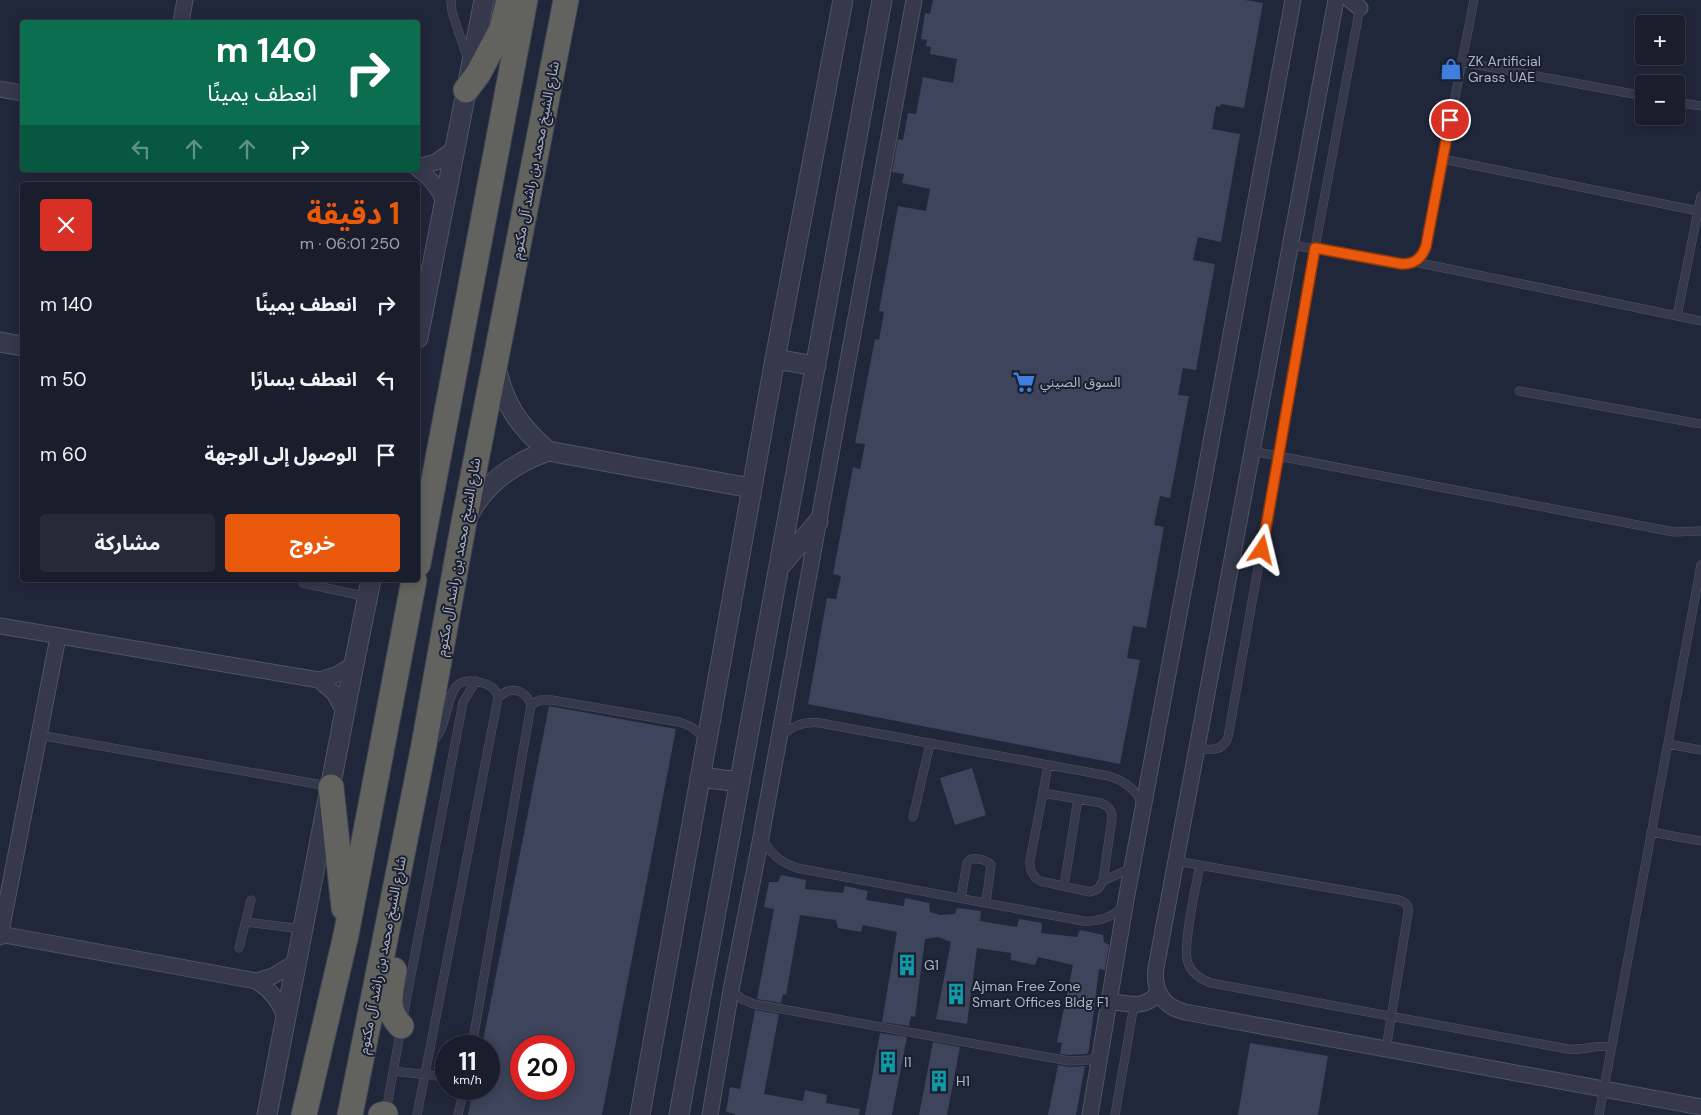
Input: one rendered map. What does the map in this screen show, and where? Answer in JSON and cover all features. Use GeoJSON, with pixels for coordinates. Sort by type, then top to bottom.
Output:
{"type":"FeatureCollection","features":[{"type":"Feature","properties":{"kind":"highway"},"geometry":{"type":"LineString","coordinates":[[468,80],[478,74],[502,29],[509,0]]}},
{"type":"Feature","properties":{"kind":"highway"},"geometry":{"type":"LineString","coordinates":[[420,554],[526,0]]}},
{"type":"Feature","properties":{"kind":"highway","name":"شارع الشيخ محمد بن راشد آل مكتوم"},"geometry":{"type":"LineString","coordinates":[[350,1115],[424,750],[463,527],[566,0]]}},
{"type":"Feature","properties":{"kind":"highway"},"geometry":{"type":"LineString","coordinates":[[304,1115],[346,935],[414,582]]}},
{"type":"Feature","properties":{"kind":"highway"},"geometry":{"type":"LineString","coordinates":[[331,787],[346,935]]}},
{"type":"Feature","properties":{"kind":"highway"},"geometry":{"type":"LineString","coordinates":[[392,904],[399,930],[390,1006],[394,1020],[401,1026]]}},
{"type":"Feature","properties":{"kind":"street"},"geometry":{"type":"LineString","coordinates":[[181,20],[185,0]]}},
{"type":"Feature","properties":{"kind":"street"},"geometry":{"type":"LineString","coordinates":[[420,327],[484,0]]}},
{"type":"Feature","properties":{"kind":"street"},"geometry":{"type":"LineString","coordinates":[[640,1115],[751,488],[843,0]]}},
{"type":"Feature","properties":{"kind":"street"},"geometry":{"type":"LineString","coordinates":[[679,1115],[882,0]]}},
{"type":"Feature","properties":{"kind":"street"},"geometry":{"type":"LineString","coordinates":[[710,1115],[731,990],[762,837],[914,0]]}},
{"type":"Feature","properties":{"kind":"street"},"geometry":{"type":"LineString","coordinates":[[1090,1115],[1126,900],[1293,0]]}},
{"type":"Feature","properties":{"kind":"street"},"geometry":{"type":"LineString","coordinates":[[1336,0],[1156,968],[1155,983],[1165,1003],[1178,1011],[1701,1107]]}},
{"type":"Feature","properties":{"kind":"street"},"geometry":{"type":"LineString","coordinates":[[0,89],[20,93]]}},
{"type":"Feature","properties":{"kind":"street"},"geometry":{"type":"LineString","coordinates":[[420,167],[436,162],[454,150]]}},
{"type":"Feature","properties":{"kind":"street"},"geometry":{"type":"LineString","coordinates":[[420,170],[433,181],[444,201]]}},
{"type":"Feature","properties":{"kind":"street"},"geometry":{"type":"LineString","coordinates":[[0,342],[20,346]]}},
{"type":"Feature","properties":{"kind":"street"},"geometry":{"type":"LineString","coordinates":[[775,359],[816,366]]}},
{"type":"Feature","properties":{"kind":"street"},"geometry":{"type":"LineString","coordinates":[[495,360],[499,381],[507,402],[532,437],[548,451]]}},
{"type":"Feature","properties":{"kind":"street"},"geometry":{"type":"LineString","coordinates":[[463,527],[483,493],[496,479],[529,457],[548,451],[751,488]]}},
{"type":"Feature","properties":{"kind":"street"},"geometry":{"type":"LineString","coordinates":[[780,566],[818,522]]}},
{"type":"Feature","properties":{"kind":"street"},"geometry":{"type":"LineString","coordinates":[[267,1115],[331,787],[344,710],[370,588]]}},
{"type":"Feature","properties":{"kind":"street"},"geometry":{"type":"LineString","coordinates":[[0,626],[319,680],[338,674],[354,664]]}},
{"type":"Feature","properties":{"kind":"street"},"geometry":{"type":"LineString","coordinates":[[58,637],[0,935],[256,981],[264,986],[277,1000],[285,1017]]}},
{"type":"Feature","properties":{"kind":"street"},"geometry":{"type":"LineString","coordinates":[[319,680],[334,693],[344,710]]}},
{"type":"Feature","properties":{"kind":"street"},"geometry":{"type":"LineString","coordinates":[[700,777],[740,782]]}},
{"type":"Feature","properties":{"kind":"street"},"geometry":{"type":"LineString","coordinates":[[256,981],[273,976],[296,962]]}},
{"type":"Feature","properties":{"kind":"street"},"geometry":{"type":"LineString","coordinates":[[1110,1001],[1134,1005],[1145,1004],[1158,992]]}},
{"type":"Feature","properties":{"kind":"lane"},"geometry":{"type":"LineString","coordinates":[[451,0],[452,12],[468,80]]}},
{"type":"Feature","properties":{"kind":"lane"},"geometry":{"type":"LineString","coordinates":[[1415,262],[1420,258],[1426,246],[1474,0]]}},
{"type":"Feature","properties":{"kind":"lane"},"geometry":{"type":"LineString","coordinates":[[1197,748],[1215,750],[1224,745],[1228,737],[1357,3]]}},
{"type":"Feature","properties":{"kind":"lane"},"geometry":{"type":"LineString","coordinates":[[1462,62],[1635,94]]}},
{"type":"Feature","properties":{"kind":"lane"},"geometry":{"type":"LineString","coordinates":[[1685,103],[1701,106]]}},
{"type":"Feature","properties":{"kind":"lane"},"geometry":{"type":"LineString","coordinates":[[1443,159],[1698,211]]}},
{"type":"Feature","properties":{"kind":"lane"},"geometry":{"type":"LineString","coordinates":[[1676,316],[1701,196]]}},
{"type":"Feature","properties":{"kind":"lane"},"geometry":{"type":"LineString","coordinates":[[1291,245],[1402,264],[1415,262],[1701,321]]}},
{"type":"Feature","properties":{"kind":"lane"},"geometry":{"type":"LineString","coordinates":[[1519,391],[1701,424]]}},
{"type":"Feature","properties":{"kind":"lane"},"geometry":{"type":"LineString","coordinates":[[1252,451],[1674,532],[1701,532]]}},
{"type":"Feature","properties":{"kind":"lane"},"geometry":{"type":"LineString","coordinates":[[1599,1115],[1701,565]]}},
{"type":"Feature","properties":{"kind":"lane"},"geometry":{"type":"LineString","coordinates":[[303,584],[370,588]]}},
{"type":"Feature","properties":{"kind":"lane"},"geometry":{"type":"LineString","coordinates":[[417,1115],[498,694],[492,687],[469,679],[455,686],[442,728],[424,750]]}},
{"type":"Feature","properties":{"kind":"lane"},"geometry":{"type":"LineString","coordinates":[[384,1115],[463,702],[476,681]]}},
{"type":"Feature","properties":{"kind":"lane"},"geometry":{"type":"LineString","coordinates":[[474,1035],[531,705],[526,696],[515,690],[503,692],[498,698]]}},
{"type":"Feature","properties":{"kind":"lane"},"geometry":{"type":"LineString","coordinates":[[531,705],[540,700],[552,700],[679,722],[695,728],[706,742]]}},
{"type":"Feature","properties":{"kind":"lane"},"geometry":{"type":"LineString","coordinates":[[778,741],[789,729],[796,725],[812,722],[1048,765],[1119,779],[1134,791],[1143,808]]}},
{"type":"Feature","properties":{"kind":"lane"},"geometry":{"type":"LineString","coordinates":[[39,736],[331,787]]}},
{"type":"Feature","properties":{"kind":"lane"},"geometry":{"type":"LineString","coordinates":[[913,817],[930,744]]}},
{"type":"Feature","properties":{"kind":"lane"},"geometry":{"type":"LineString","coordinates":[[1668,744],[1701,750]]}},
{"type":"Feature","properties":{"kind":"lane"},"geometry":{"type":"LineString","coordinates":[[1043,792],[1105,804],[1111,810],[1103,881],[1098,888],[1090,892],[1040,881],[1032,875],[1030,860],[1048,765]]}},
{"type":"Feature","properties":{"kind":"lane"},"geometry":{"type":"LineString","coordinates":[[1064,886],[1078,799]]}},
{"type":"Feature","properties":{"kind":"lane"},"geometry":{"type":"LineString","coordinates":[[1651,832],[1701,841]]}},
{"type":"Feature","properties":{"kind":"lane"},"geometry":{"type":"LineString","coordinates":[[762,837],[772,854],[779,860],[797,868],[1092,922],[1116,913],[1126,900]]}},
{"type":"Feature","properties":{"kind":"lane"},"geometry":{"type":"LineString","coordinates":[[961,898],[967,863],[974,858],[987,861],[991,865],[986,902]]}},
{"type":"Feature","properties":{"kind":"lane"},"geometry":{"type":"LineString","coordinates":[[1176,861],[1399,900],[1406,903],[1408,913],[1386,1049]]}},
{"type":"Feature","properties":{"kind":"lane"},"geometry":{"type":"LineString","coordinates":[[1200,865],[1186,953],[1191,969],[1196,976],[1211,983],[1568,1049],[1579,1050],[1601,1046],[1611,1048]]}},
{"type":"Feature","properties":{"kind":"lane"},"geometry":{"type":"LineString","coordinates":[[1103,881],[1133,867]]}},
{"type":"Feature","properties":{"kind":"lane"},"geometry":{"type":"LineString","coordinates":[[240,948],[252,900]]}},
{"type":"Feature","properties":{"kind":"lane"},"geometry":{"type":"LineString","coordinates":[[246,922],[302,929]]}},
{"type":"Feature","properties":{"kind":"lane"},"geometry":{"type":"LineString","coordinates":[[731,990],[742,999],[754,1004],[1069,1061],[1088,1060],[1100,1055]]}},
{"type":"Feature","properties":{"kind":"lane"},"geometry":{"type":"LineString","coordinates":[[1115,1115],[1134,1005]]}},
{"type":"Feature","properties":{"kind":"lane"},"geometry":{"type":"LineString","coordinates":[[393,1071],[435,1076]]}},
{"type":"Feature","properties":{"kind":"lane"},"geometry":{"type":"LineString","coordinates":[[458,1115],[461,1100]]}},
{"type":"Feature","properties":{"kind":"building","name":"السوق الصيني"},"geometry":{"type":"Polygon","coordinates":[[[933,0],[1245,0],[1263,3],[1244,108],[1221,104],[1220,107],[1216,106],[1212,129],[1240,134],[1221,242],[1198,237],[1193,260],[1215,264],[1196,370],[1183,368],[1178,395],[1189,396],[1170,498],[1160,496],[1154,525],[1164,527],[1146,628],[1133,626],[1127,658],[1140,660],[1120,764],[808,704],[827,598],[836,599],[841,576],[833,574],[853,467],[860,469],[865,444],[855,443],[875,339],[879,340],[884,312],[879,311],[898,206],[926,211],[930,189],[902,183],[904,174],[892,172],[898,139],[903,140],[908,113],[916,114],[923,77],[953,83],[957,59],[930,54],[931,47],[926,46],[927,40],[921,39],[925,13],[930,14],[933,0]]]}},
{"type":"Feature","properties":{"kind":"building"},"geometry":{"type":"Polygon","coordinates":[[[549,706],[676,729],[602,1115],[468,1115],[471,1100],[500,1100],[500,1035],[484,1035],[549,706]]]}},
{"type":"Feature","properties":{"kind":"building"},"geometry":{"type":"Polygon","coordinates":[[[972,768],[986,815],[955,825],[940,778],[972,768]]]}},
{"type":"Feature","properties":{"kind":"building"},"geometry":{"type":"Polygon","coordinates":[[[781,875],[806,880],[805,889],[843,893],[845,886],[868,891],[866,900],[904,906],[905,898],[929,903],[930,912],[940,915],[955,914],[957,908],[981,911],[980,921],[1017,927],[1019,919],[1042,923],[1041,933],[1077,937],[1080,930],[1103,935],[1104,942],[1109,945],[1105,970],[1099,969],[1087,1054],[1060,1054],[1062,1043],[1057,1042],[1073,965],[1038,957],[1035,965],[1011,960],[1011,953],[977,948],[967,1024],[936,1019],[951,942],[938,937],[925,939],[915,1017],[911,1016],[909,1026],[882,1022],[897,932],[863,925],[861,932],[838,928],[836,920],[800,915],[786,995],[783,994],[781,1003],[757,999],[774,909],[764,907],[769,882],[778,882],[781,875]]]}},
{"type":"Feature","properties":{"kind":"building","name":"I1"},"geometry":{"type":"Polygon","coordinates":[[[755,1010],[779,1014],[764,1094],[803,1101],[805,1090],[827,1095],[826,1103],[860,1109],[859,1115],[735,1115],[726,1112],[730,1087],[740,1089],[755,1010]]]}},
{"type":"Feature","properties":{"kind":"building"},"geometry":{"type":"Polygon","coordinates":[[[880,1033],[907,1037],[892,1115],[865,1115],[880,1033]]]}},
{"type":"Feature","properties":{"kind":"building","name":"H1"},"geometry":{"type":"Polygon","coordinates":[[[933,1042],[960,1047],[947,1115],[919,1115],[933,1042]]]}},
{"type":"Feature","properties":{"kind":"building"},"geometry":{"type":"Polygon","coordinates":[[[1250,1043],[1328,1056],[1318,1115],[1238,1115],[1250,1043]]]}},
{"type":"Feature","properties":{"kind":"building"},"geometry":{"type":"Polygon","coordinates":[[[1058,1065],[1069,1067],[1085,1066],[1076,1115],[1048,1115],[1058,1065]]]}},
{"type":"Feature","properties":{"kind":"place","name":"ZK Artificial Grass UAE"},"geometry":{"type":"Point","coordinates":[1451,69]}},
{"type":"Feature","properties":{"kind":"place","name":"السوق الصيني"},"geometry":{"type":"Point","coordinates":[1024,382]}},
{"type":"Feature","properties":{"kind":"place","name":"G1"},"geometry":{"type":"Point","coordinates":[907,965]}},
{"type":"Feature","properties":{"kind":"place","name":"Ajman Free Zone Smart Offices Bldg F1"},"geometry":{"type":"Point","coordinates":[956,994]}},
{"type":"Feature","properties":{"kind":"place","name":"I1"},"geometry":{"type":"Point","coordinates":[888,1062]}},
{"type":"Feature","properties":{"kind":"place","name":"H1"},"geometry":{"type":"Point","coordinates":[939,1081]}},
{"type":"Feature","properties":{"kind":"route"},"geometry":{"type":"LineString","coordinates":[[1262,550],[1315,248],[1402,264],[1415,262],[1420,258],[1426,246],[1450,120]]}}]}
